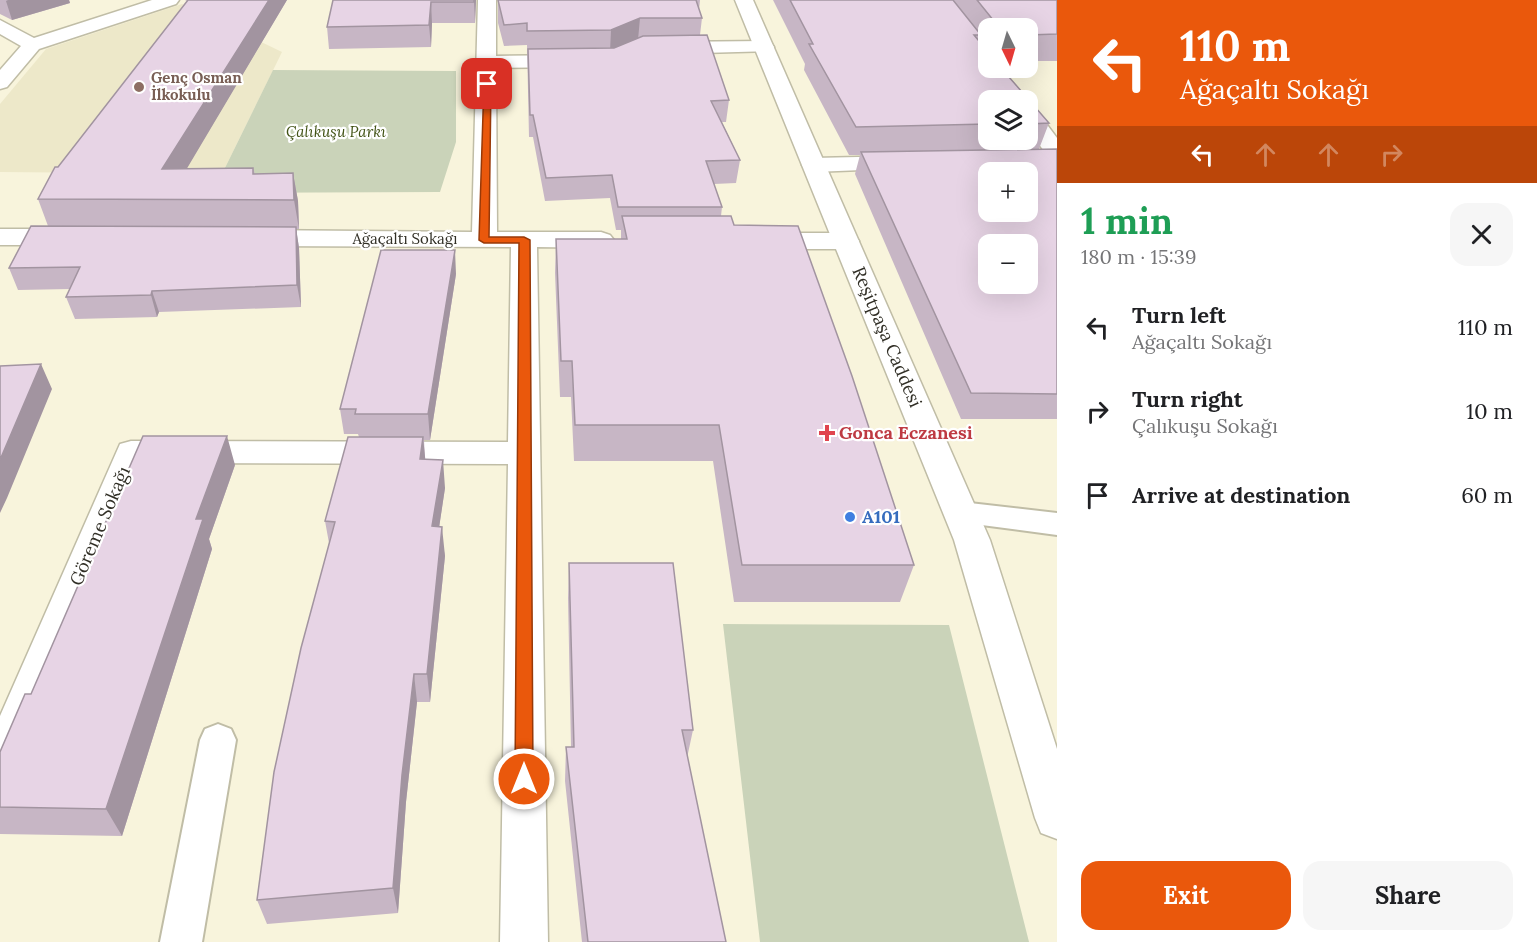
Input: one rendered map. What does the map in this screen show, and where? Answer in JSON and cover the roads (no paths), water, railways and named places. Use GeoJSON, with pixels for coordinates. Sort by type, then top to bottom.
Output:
{"type":"FeatureCollection","features":[{"type":"Feature","properties":{"kind":"street"},"geometry":{"type":"LineString","coordinates":[[0,56],[170,0]]}},
{"type":"Feature","properties":{"kind":"street"},"geometry":{"type":"LineString","coordinates":[[484,240],[487,0]]}},
{"type":"Feature","properties":{"kind":"street","name":"Reşitpaşa Caddesi"},"geometry":{"type":"LineString","coordinates":[[744,0],[972,540],[1057,818]]}},
{"type":"Feature","properties":{"kind":"street"},"geometry":{"type":"LineString","coordinates":[[0,26],[32,45]]}},
{"type":"Feature","properties":{"kind":"street"},"geometry":{"type":"LineString","coordinates":[[0,83],[32,45]]}},
{"type":"Feature","properties":{"kind":"street"},"geometry":{"type":"LineString","coordinates":[[649,48],[764,47]]}},
{"type":"Feature","properties":{"kind":"street"},"geometry":{"type":"LineString","coordinates":[[487,62],[590,61]]}},
{"type":"Feature","properties":{"kind":"street"},"geometry":{"type":"LineString","coordinates":[[1038,128],[1057,153]]}},
{"type":"Feature","properties":{"kind":"street"},"geometry":{"type":"LineString","coordinates":[[1034,161],[1057,161]]}},
{"type":"Feature","properties":{"kind":"street"},"geometry":{"type":"LineString","coordinates":[[814,165],[918,163]]}},
{"type":"Feature","properties":{"kind":"street"},"geometry":{"type":"LineString","coordinates":[[0,237],[94,237]]}},
{"type":"Feature","properties":{"kind":"street","name":"Ağaçaltı Sokağı"},"geometry":{"type":"LineString","coordinates":[[236,238],[620,240]]}},
{"type":"Feature","properties":{"kind":"street"},"geometry":{"type":"LineString","coordinates":[[524,240],[524,942]]}},
{"type":"Feature","properties":{"kind":"street"},"geometry":{"type":"LineString","coordinates":[[738,240],[846,241]]}},
{"type":"Feature","properties":{"kind":"street","name":"Göreme Sokağı"},"geometry":{"type":"LineString","coordinates":[[0,765],[131,452],[524,453]]}},
{"type":"Feature","properties":{"kind":"lane"},"geometry":{"type":"LineString","coordinates":[[961,513],[1057,524]]}},
{"type":"Feature","properties":{"kind":"lane"},"geometry":{"type":"LineString","coordinates":[[180,942],[218,740]]}},
{"type":"Feature","properties":{"kind":"place","name":"Genç Osman İlkokulu"},"geometry":{"type":"Point","coordinates":[139,87]}},
{"type":"Feature","properties":{"kind":"place","name":"Gonca Eczanesi"},"geometry":{"type":"Point","coordinates":[827,433]}},
{"type":"Feature","properties":{"kind":"place","name":"A101"},"geometry":{"type":"Point","coordinates":[850,517]}},
{"type":"Feature","properties":{"kind":"park label","name":"Çalıkuşu Parkı"},"geometry":{"type":"Point","coordinates":[336,132]}}]}
